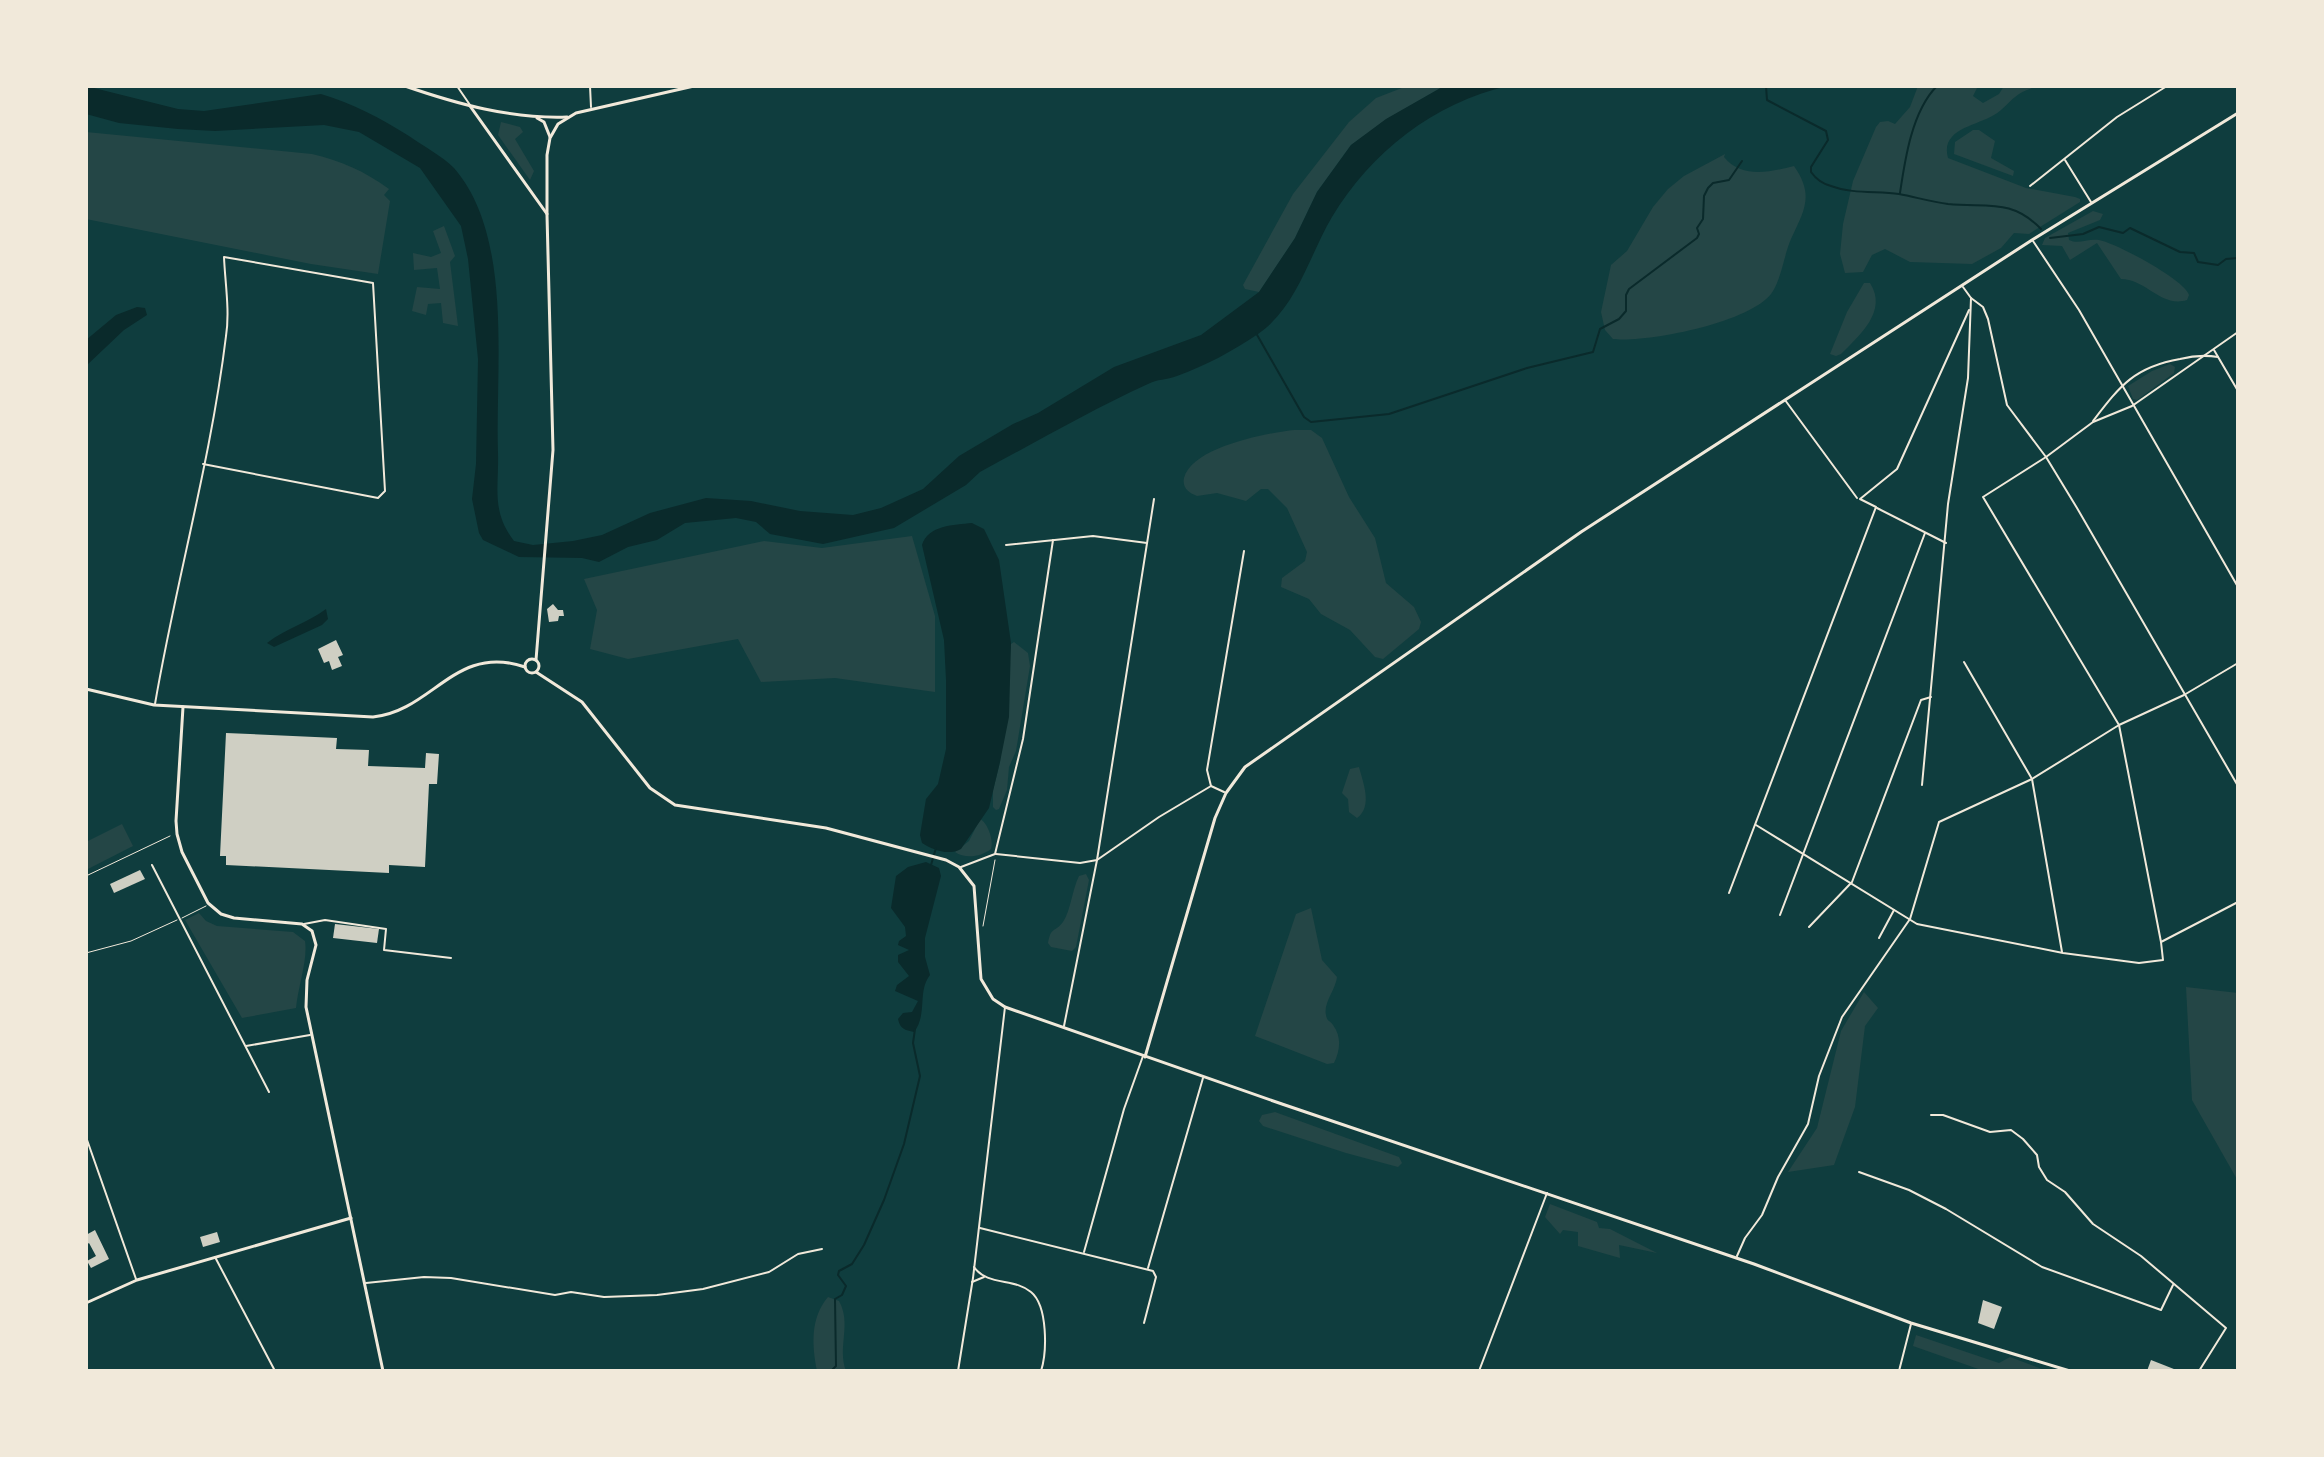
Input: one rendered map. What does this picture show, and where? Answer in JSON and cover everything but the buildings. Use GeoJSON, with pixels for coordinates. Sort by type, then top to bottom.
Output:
{"type":"FeatureCollection","features":[{"type":"Feature","properties":{"kind":"main road"},"geometry":{"type":"LineString","coordinates":[[405,86],[470,106],[534,116],[567,117],[694,86]]}},
{"type":"Feature","properties":{"kind":"main road"},"geometry":{"type":"LineString","coordinates":[[470,106],[547,215]]}},
{"type":"Feature","properties":{"kind":"main road"},"geometry":{"type":"LineString","coordinates":[[1144,1056],[1215,818],[1238,775],[1255,758],[1581,532],[2032,240],[2238,113]]}},
{"type":"Feature","properties":{"kind":"main road"},"geometry":{"type":"LineString","coordinates":[[534,116],[544,122],[550,138]]}},
{"type":"Feature","properties":{"kind":"main road"},"geometry":{"type":"LineString","coordinates":[[536,672],[539,666],[536,660],[553,450],[547,155],[550,138],[567,117]]}},
{"type":"Feature","properties":{"kind":"main road"},"geometry":{"type":"LineString","coordinates":[[525,667],[528,660],[536,660]]}},
{"type":"Feature","properties":{"kind":"main road"},"geometry":{"type":"LineString","coordinates":[[86,689],[154,705],[383,715],[407,706],[462,669],[491,661],[511,662],[545,677],[582,702],[650,788],[667,801],[684,808],[808,824],[946,860],[959,867],[974,886],[980,972],[989,994],[1005,1007],[1737,1258],[1911,1323],[2070,1371]]}},
{"type":"Feature","properties":{"kind":"main road"},"geometry":{"type":"LineString","coordinates":[[511,662],[525,671],[545,677]]}},
{"type":"Feature","properties":{"kind":"main road"},"geometry":{"type":"LineString","coordinates":[[183,707],[177,834],[184,855],[210,904],[221,914],[234,918],[302,924],[312,931],[316,945],[307,980],[306,1007],[383,1371]]}},
{"type":"Feature","properties":{"kind":"main road"},"geometry":{"type":"LineString","coordinates":[[86,1303],[137,1280],[351,1218]]}},
{"type":"Feature","properties":{"kind":"street"},"geometry":{"type":"LineString","coordinates":[[457,86],[470,106]]}},
{"type":"Feature","properties":{"kind":"street"},"geometry":{"type":"LineString","coordinates":[[590,86],[591,109]]}},
{"type":"Feature","properties":{"kind":"street"},"geometry":{"type":"LineString","coordinates":[[2030,186],[2117,117],[2167,86]]}},
{"type":"Feature","properties":{"kind":"street"},"geometry":{"type":"LineString","coordinates":[[2065,160],[2092,203]]}},
{"type":"Feature","properties":{"kind":"street"},"geometry":{"type":"LineString","coordinates":[[2032,240],[2123,384],[2132,406],[2238,587]]}},
{"type":"Feature","properties":{"kind":"street"},"geometry":{"type":"LineString","coordinates":[[154,705],[227,333],[224,257],[373,283],[385,491],[378,498],[203,464]]}},
{"type":"Feature","properties":{"kind":"street"},"geometry":{"type":"LineString","coordinates":[[1962,286],[1983,307],[1988,319],[2007,405],[2046,457],[2238,786]]}},
{"type":"Feature","properties":{"kind":"street"},"geometry":{"type":"LineString","coordinates":[[1922,785],[1948,504],[1968,378],[1971,298]]}},
{"type":"Feature","properties":{"kind":"street"},"geometry":{"type":"LineString","coordinates":[[1860,499],[1897,469],[1969,310]]}},
{"type":"Feature","properties":{"kind":"street"},"geometry":{"type":"LineString","coordinates":[[1755,825],[1917,924],[2063,953],[2139,963],[2163,960],[2119,725],[1983,497],[2046,457],[2093,422],[2132,406],[2238,332]]}},
{"type":"Feature","properties":{"kind":"street"},"geometry":{"type":"LineString","coordinates":[[2214,349],[2238,391]]}},
{"type":"Feature","properties":{"kind":"street"},"geometry":{"type":"LineString","coordinates":[[2093,422],[2123,384],[2138,372],[2150,366],[2204,356],[2218,357]]}},
{"type":"Feature","properties":{"kind":"street"},"geometry":{"type":"LineString","coordinates":[[1785,399],[1854,496],[1946,543]]}},
{"type":"Feature","properties":{"kind":"street"},"geometry":{"type":"LineString","coordinates":[[1063,1028],[1097,860],[1154,499]]}},
{"type":"Feature","properties":{"kind":"street"},"geometry":{"type":"LineString","coordinates":[[1729,893],[1876,507]]}},
{"type":"Feature","properties":{"kind":"street"},"geometry":{"type":"LineString","coordinates":[[1780,915],[1925,533]]}},
{"type":"Feature","properties":{"kind":"street"},"geometry":{"type":"LineString","coordinates":[[1006,545],[1093,536],[1148,544]]}},
{"type":"Feature","properties":{"kind":"street"},"geometry":{"type":"LineString","coordinates":[[995,854],[1023,739],[1053,540]]}},
{"type":"Feature","properties":{"kind":"street"},"geometry":{"type":"LineString","coordinates":[[1211,786],[1207,770],[1209,754],[1244,551]]}},
{"type":"Feature","properties":{"kind":"street"},"geometry":{"type":"LineString","coordinates":[[1964,662],[2032,779],[2063,953]]}},
{"type":"Feature","properties":{"kind":"street"},"geometry":{"type":"LineString","coordinates":[[1737,1258],[1808,1124],[1819,1076],[1842,1017],[1910,919],[1939,822],[2032,779],[2119,725],[2184,695],[2238,663]]}},
{"type":"Feature","properties":{"kind":"street"},"geometry":{"type":"LineString","coordinates":[[1809,927],[1852,882],[1921,700],[1932,696]]}},
{"type":"Feature","properties":{"kind":"street"},"geometry":{"type":"LineString","coordinates":[[1211,786],[1226,793]]}},
{"type":"Feature","properties":{"kind":"street"},"geometry":{"type":"LineString","coordinates":[[959,867],[995,854],[1075,863],[1097,860],[1211,786]]}},
{"type":"Feature","properties":{"kind":"street"},"geometry":{"type":"LineString","coordinates":[[152,865],[269,1092]]}},
{"type":"Feature","properties":{"kind":"street"},"geometry":{"type":"LineString","coordinates":[[2161,942],[2238,902]]}},
{"type":"Feature","properties":{"kind":"street"},"geometry":{"type":"LineString","coordinates":[[1879,938],[1894,909]]}},
{"type":"Feature","properties":{"kind":"street"},"geometry":{"type":"LineString","coordinates":[[302,924],[325,920],[386,929],[384,950],[451,958]]}},
{"type":"Feature","properties":{"kind":"street"},"geometry":{"type":"LineString","coordinates":[[958,1371],[972,1283],[1005,1007]]}},
{"type":"Feature","properties":{"kind":"street"},"geometry":{"type":"LineString","coordinates":[[244,1046],[312,1035]]}},
{"type":"Feature","properties":{"kind":"street"},"geometry":{"type":"LineString","coordinates":[[1083,1253],[1124,1109],[1144,1056]]}},
{"type":"Feature","properties":{"kind":"street"},"geometry":{"type":"LineString","coordinates":[[1148,1269],[1203,1077]]}},
{"type":"Feature","properties":{"kind":"street"},"geometry":{"type":"LineString","coordinates":[[1931,1115],[1943,1115],[1990,1132],[2011,1130],[2037,1155],[2039,1167],[2047,1180],[2065,1192],[2093,1224],[2141,1256],[2226,1328],[2199,1371]]}},
{"type":"Feature","properties":{"kind":"street"},"geometry":{"type":"LineString","coordinates":[[86,1137],[137,1280]]}},
{"type":"Feature","properties":{"kind":"street"},"geometry":{"type":"LineString","coordinates":[[1859,1172],[1909,1190],[1946,1209],[2042,1267],[2161,1310],[2173,1284]]}},
{"type":"Feature","properties":{"kind":"street"},"geometry":{"type":"LineString","coordinates":[[1479,1371],[1547,1193]]}},
{"type":"Feature","properties":{"kind":"street"},"geometry":{"type":"LineString","coordinates":[[979,1228],[1153,1271],[1156,1277],[1144,1323]]}},
{"type":"Feature","properties":{"kind":"street"},"geometry":{"type":"LineString","coordinates":[[365,1283],[424,1277],[451,1278],[555,1295],[571,1292],[604,1297],[657,1295],[703,1289],[769,1272],[798,1254],[822,1249]]}},
{"type":"Feature","properties":{"kind":"street"},"geometry":{"type":"LineString","coordinates":[[215,1256],[275,1371]]}},
{"type":"Feature","properties":{"kind":"street"},"geometry":{"type":"LineString","coordinates":[[974,1267],[984,1277],[1026,1289],[1035,1297],[1046,1341],[1041,1371]]}},
{"type":"Feature","properties":{"kind":"street"},"geometry":{"type":"LineString","coordinates":[[972,1283],[984,1277]]}},
{"type":"Feature","properties":{"kind":"street"},"geometry":{"type":"LineString","coordinates":[[1899,1371],[1911,1323]]}},
{"type":"Feature","properties":{"kind":"lane"},"geometry":{"type":"LineString","coordinates":[[86,953],[131,941],[210,904]]}},
{"type":"Feature","properties":{"kind":"path"},"geometry":{"type":"LineString","coordinates":[[86,876],[163,837],[177,834]]}},
{"type":"Feature","properties":{"kind":"path"},"geometry":{"type":"LineString","coordinates":[[983,927],[994,876],[995,854]]}},
{"type":"Feature","properties":{"kind":"shaded area"},"geometry":{"type":"Polygon","coordinates":[[[86,86],[178,109],[204,111],[321,94],[388,124],[454,168],[473,197],[486,230],[493,266],[499,344],[499,509],[514,541],[533,545],[602,535],[650,513],[706,498],[853,515],[881,508],[923,489],[959,456],[1013,424],[1038,413],[1114,367],[1201,335],[1259,292],[1295,238],[1317,192],[1351,145],[1386,119],[1444,86],[1508,86],[1455,104],[1385,151],[1348,193],[1332,217],[1283,310],[1258,334],[1208,363],[1177,376],[1151,382],[1064,426],[980,472],[966,485],[894,528],[823,544],[770,534],[756,522],[736,518],[685,523],[657,540],[628,547],[599,562],[582,558],[519,557],[483,540],[479,533],[472,499],[476,464],[478,359],[468,259],[461,226],[420,168],[359,132],[324,125],[215,131],[119,123],[86,114],[86,86]]]}},
{"type":"Feature","properties":{"kind":"shaded area"},"geometry":{"type":"Polygon","coordinates":[[[1407,86],[1444,86],[1387,119],[1351,145],[1317,192],[1295,238],[1259,292],[1245,289],[1243,285],[1293,194],[1349,122],[1376,98],[1407,86]]]}},
{"type":"Feature","properties":{"kind":"shaded area"},"geometry":{"type":"Polygon","coordinates":[[[1918,86],[1978,86],[1973,96],[1983,103],[1999,94],[2004,86],[2036,86],[2019,94],[1994,115],[1954,135],[1947,148],[1948,158],[2026,188],[2075,197],[2080,202],[2029,234],[2014,233],[2001,248],[1972,264],[1910,262],[1885,249],[1872,255],[1863,272],[1845,273],[1840,254],[1853,181],[1876,127],[1880,122],[1895,124],[1910,107],[1918,86]]]}},
{"type":"Feature","properties":{"kind":"shaded area"},"geometry":{"type":"Polygon","coordinates":[[[501,122],[520,127],[523,132],[515,139],[534,171],[530,180],[498,135],[501,122]]]}},
{"type":"Feature","properties":{"kind":"shaded area"},"geometry":{"type":"Polygon","coordinates":[[[1973,130],[1979,130],[1995,141],[1991,158],[2014,171],[2013,176],[1954,154],[1955,142],[1973,130]]]}},
{"type":"Feature","properties":{"kind":"shaded area"},"geometry":{"type":"Polygon","coordinates":[[[86,132],[312,154],[352,167],[389,189],[384,195],[390,201],[378,274],[311,264],[86,219],[86,132]]]}},
{"type":"Feature","properties":{"kind":"shaded area"},"geometry":{"type":"Polygon","coordinates":[[[1725,154],[1724,157],[1731,164],[1748,171],[1766,172],[1794,166],[1804,185],[1803,210],[1773,291],[1762,302],[1723,321],[1650,338],[1613,339],[1605,330],[1601,312],[1611,265],[1627,251],[1653,207],[1668,189],[1684,176],[1725,154]]]}},
{"type":"Feature","properties":{"kind":"shaded area"},"geometry":{"type":"Polygon","coordinates":[[[2093,211],[2103,214],[2100,220],[2068,233],[2069,240],[2099,240],[2134,255],[2176,280],[2189,295],[2187,300],[2169,300],[2138,283],[2121,279],[2097,243],[2070,260],[2062,246],[2042,245],[2045,238],[2093,211]]]}},
{"type":"Feature","properties":{"kind":"shaded area"},"geometry":{"type":"Polygon","coordinates":[[[444,226],[455,256],[450,262],[458,326],[443,323],[441,303],[428,304],[426,315],[412,311],[417,287],[440,289],[437,268],[414,270],[413,253],[431,257],[441,253],[433,231],[444,226]]]}},
{"type":"Feature","properties":{"kind":"shaded area"},"geometry":{"type":"Polygon","coordinates":[[[1864,283],[1870,283],[1875,293],[1874,313],[1863,331],[1841,354],[1830,354],[1847,312],[1864,283]]]}},
{"type":"Feature","properties":{"kind":"shaded area"},"geometry":{"type":"Polygon","coordinates":[[[137,307],[145,308],[147,315],[124,330],[86,366],[86,340],[116,315],[137,307]]]}},
{"type":"Feature","properties":{"kind":"shaded area"},"geometry":{"type":"Polygon","coordinates":[[[2170,364],[2175,367],[2174,373],[2137,400],[2133,399],[2128,386],[2170,364]]]}},
{"type":"Feature","properties":{"kind":"shaded area"},"geometry":{"type":"Polygon","coordinates":[[[1311,430],[1322,438],[1349,497],[1375,538],[1386,583],[1414,607],[1421,622],[1419,629],[1383,659],[1375,657],[1350,630],[1321,614],[1309,599],[1281,587],[1282,578],[1305,561],[1307,552],[1287,508],[1268,489],[1261,489],[1246,501],[1217,493],[1197,496],[1184,485],[1190,467],[1215,450],[1249,438],[1311,430]]]}},
{"type":"Feature","properties":{"kind":"shaded area"},"geometry":{"type":"Polygon","coordinates":[[[972,523],[984,529],[999,560],[1011,643],[1009,717],[989,808],[961,849],[946,852],[922,843],[920,835],[926,799],[938,784],[946,749],[944,640],[922,545],[925,538],[936,530],[972,523]]]}},
{"type":"Feature","properties":{"kind":"shaded area"},"geometry":{"type":"Polygon","coordinates":[[[912,536],[935,616],[935,692],[835,678],[761,682],[738,639],[628,659],[590,649],[597,610],[584,579],[764,541],[822,548],[912,536]]]}},
{"type":"Feature","properties":{"kind":"shaded area"},"geometry":{"type":"Polygon","coordinates":[[[326,609],[328,619],[322,625],[274,647],[267,643],[281,634],[326,609]]]}},
{"type":"Feature","properties":{"kind":"shaded area"},"geometry":{"type":"Polygon","coordinates":[[[1014,642],[1028,653],[1030,666],[1007,790],[996,810],[993,807],[993,790],[1000,762],[1011,644],[1014,642]]]}},
{"type":"Feature","properties":{"kind":"shaded area"},"geometry":{"type":"Polygon","coordinates":[[[1359,767],[1366,801],[1357,818],[1349,812],[1348,799],[1342,793],[1350,769],[1359,767]]]}},
{"type":"Feature","properties":{"kind":"shaded area"},"geometry":{"type":"Polygon","coordinates":[[[980,819],[990,832],[991,849],[973,856],[955,852],[969,841],[980,819]]]}},
{"type":"Feature","properties":{"kind":"shaded area"},"geometry":{"type":"Polygon","coordinates":[[[122,824],[133,846],[86,870],[86,842],[122,824]]]}},
{"type":"Feature","properties":{"kind":"shaded area"},"geometry":{"type":"Polygon","coordinates":[[[926,862],[939,868],[941,876],[925,938],[925,957],[930,975],[924,989],[921,1018],[914,1032],[903,1028],[898,1019],[903,1013],[912,1012],[918,1001],[895,991],[897,985],[909,976],[898,962],[898,955],[909,950],[898,945],[906,936],[905,927],[891,908],[896,876],[908,867],[926,862]]]}},
{"type":"Feature","properties":{"kind":"shaded area"},"geometry":{"type":"Polygon","coordinates":[[[1086,874],[1089,880],[1076,947],[1072,951],[1051,947],[1048,943],[1050,934],[1066,917],[1079,876],[1086,874]]]}},
{"type":"Feature","properties":{"kind":"shaded area"},"geometry":{"type":"Polygon","coordinates":[[[1311,908],[1322,960],[1337,977],[1326,1010],[1327,1019],[1338,1034],[1339,1049],[1334,1063],[1327,1064],[1255,1036],[1296,914],[1311,908]]]}},
{"type":"Feature","properties":{"kind":"shaded area"},"geometry":{"type":"Polygon","coordinates":[[[199,913],[217,926],[293,932],[305,941],[296,1008],[242,1018],[185,920],[199,913]]]}},
{"type":"Feature","properties":{"kind":"shaded area"},"geometry":{"type":"Polygon","coordinates":[[[2186,987],[2238,993],[2238,1181],[2192,1100],[2186,987]]]}},
{"type":"Feature","properties":{"kind":"shaded area"},"geometry":{"type":"Polygon","coordinates":[[[1864,992],[1878,1008],[1865,1026],[1855,1107],[1834,1165],[1788,1172],[1817,1128],[1841,1031],[1864,992]]]}},
{"type":"Feature","properties":{"kind":"shaded area"},"geometry":{"type":"Polygon","coordinates":[[[1275,1112],[1399,1157],[1402,1163],[1398,1167],[1263,1126],[1259,1121],[1262,1115],[1275,1112]]]}},
{"type":"Feature","properties":{"kind":"shaded area"},"geometry":{"type":"Polygon","coordinates":[[[1550,1204],[1597,1222],[1599,1228],[1610,1229],[1657,1253],[1619,1245],[1620,1258],[1578,1246],[1578,1232],[1563,1230],[1560,1234],[1545,1217],[1550,1204]]]}},
{"type":"Feature","properties":{"kind":"shaded area"},"geometry":{"type":"Polygon","coordinates":[[[828,1297],[839,1301],[843,1310],[846,1371],[817,1371],[815,1323],[828,1297]]]}},
{"type":"Feature","properties":{"kind":"shaded area"},"geometry":{"type":"Polygon","coordinates":[[[1916,1335],[1999,1363],[2010,1357],[2047,1371],[1984,1371],[1913,1346],[1916,1335]]]}},
{"type":"Feature","properties":{"kind":"waterway"},"geometry":{"type":"LineString","coordinates":[[1766,86],[1767,100],[1826,131],[1828,140],[1811,167],[1811,172],[1822,183],[1839,189],[1899,194],[1948,204],[1998,206],[2019,213],[2041,229]]}},
{"type":"Feature","properties":{"kind":"waterway"},"geometry":{"type":"LineString","coordinates":[[1900,193],[1907,151],[1916,122],[1921,108],[1937,86]]}},
{"type":"Feature","properties":{"kind":"waterway"},"geometry":{"type":"LineString","coordinates":[[1256,333],[1304,417],[1311,422],[1389,414],[1527,368],[1593,352],[1600,329],[1619,319],[1626,311],[1629,289],[1697,238],[1708,188],[1713,183],[1729,180],[1742,161]]}},
{"type":"Feature","properties":{"kind":"waterway"},"geometry":{"type":"LineString","coordinates":[[2050,238],[2083,234],[2099,227],[2123,233],[2130,228],[2180,252],[2194,253],[2198,262],[2218,265],[2226,259],[2238,258]]}},
{"type":"Feature","properties":{"kind":"waterway"},"geometry":{"type":"LineString","coordinates":[[931,865],[936,848]]}},
{"type":"Feature","properties":{"kind":"waterway"},"geometry":{"type":"LineString","coordinates":[[831,1371],[836,1366],[835,1299],[842,1295],[846,1286],[838,1275],[839,1271],[852,1264],[864,1245],[904,1144],[920,1076],[913,1043],[915,1029]]}}]}
